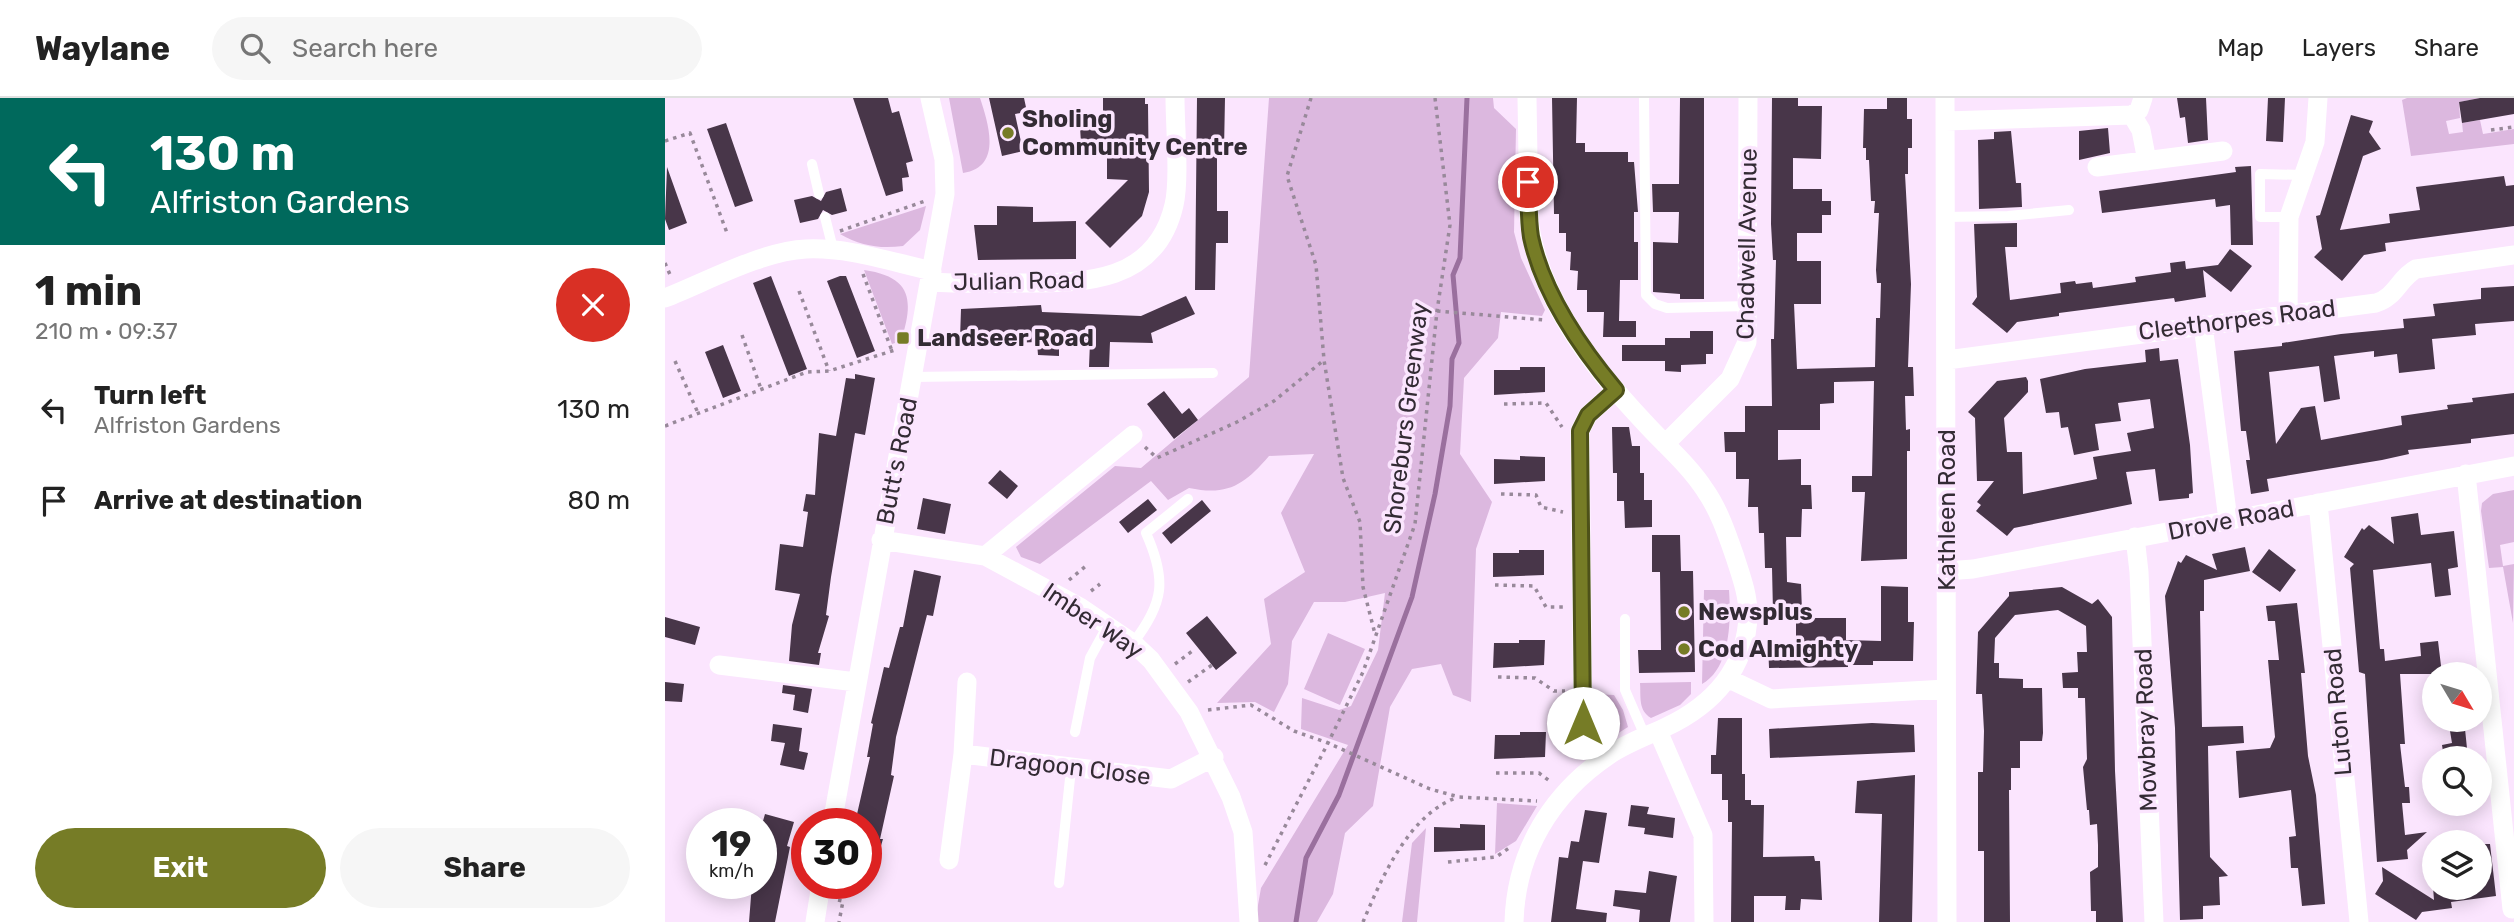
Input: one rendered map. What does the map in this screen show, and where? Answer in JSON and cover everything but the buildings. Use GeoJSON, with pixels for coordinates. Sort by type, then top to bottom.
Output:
{"type":"FeatureCollection","features":[{"type":"Feature","properties":{"kind":"street","name":"Butt's Road"},"geometry":{"type":"LineString","coordinates":[[835,808],[945,194],[944,159],[930,98]]}},
{"type":"Feature","properties":{"kind":"street","name":"Julian Road"},"geometry":{"type":"LineString","coordinates":[[931,277],[1085,282],[1111,276],[1145,254],[1161,235],[1175,203],[1175,98]]}},
{"type":"Feature","properties":{"kind":"street"},"geometry":{"type":"LineString","coordinates":[[1514,922],[1517,889],[1528,850],[1538,828],[1561,798],[1608,756],[1703,705],[1729,678],[1738,659],[1747,626],[1744,585],[1712,501],[1691,472],[1616,390],[1567,322],[1543,271],[1531,236],[1527,98]]}},
{"type":"Feature","properties":{"kind":"street","name":"Chadwell Avenue"},"geometry":{"type":"LineString","coordinates":[[1665,444],[1720,391],[1739,366],[1747,342],[1748,98]]}},
{"type":"Feature","properties":{"kind":"street","name":"Kathleen Road"},"geometry":{"type":"LineString","coordinates":[[1945,98],[1947,922]]}},
{"type":"Feature","properties":{"kind":"street"},"geometry":{"type":"LineString","coordinates":[[2288,314],[2290,217],[2315,142],[2318,98]]}},
{"type":"Feature","properties":{"kind":"street"},"geometry":{"type":"LineString","coordinates":[[1945,121],[2138,106],[2147,161]]}},
{"type":"Feature","properties":{"kind":"street"},"geometry":{"type":"LineString","coordinates":[[2097,167],[2223,151]]}},
{"type":"Feature","properties":{"kind":"street"},"geometry":{"type":"LineString","coordinates":[[665,298],[782,252],[831,242],[856,253],[931,277]]}},
{"type":"Feature","properties":{"kind":"street","name":"Cleethorpes Road"},"geometry":{"type":"LineString","coordinates":[[1947,360],[2383,301],[2393,294],[2408,273],[2423,267],[2514,255]]}},
{"type":"Feature","properties":{"kind":"street"},"geometry":{"type":"LineString","coordinates":[[2203,325],[2228,520]]}},
{"type":"Feature","properties":{"kind":"street"},"geometry":{"type":"LineString","coordinates":[[1583,723],[1580,437],[1582,423],[1588,415],[1616,390]]}},
{"type":"Feature","properties":{"kind":"street"},"geometry":{"type":"LineString","coordinates":[[985,556],[1133,435]]}},
{"type":"Feature","properties":{"kind":"street","name":"Drove Road"},"geometry":{"type":"LineString","coordinates":[[1947,571],[1973,569],[2514,466]]}},
{"type":"Feature","properties":{"kind":"street"},"geometry":{"type":"LineString","coordinates":[[2466,474],[2512,909]]}},
{"type":"Feature","properties":{"kind":"street","name":"Luton Road"},"geometry":{"type":"LineString","coordinates":[[2318,503],[2358,922]]}},
{"type":"Feature","properties":{"kind":"street","name":"Mowbray Road"},"geometry":{"type":"LineString","coordinates":[[2135,537],[2139,572],[2154,922]]}},
{"type":"Feature","properties":{"kind":"street","name":"Imber Way"},"geometry":{"type":"LineString","coordinates":[[881,540],[985,556],[1108,625],[1133,643],[1161,674],[1189,712],[1213,757],[1243,832],[1249,922]]}},
{"type":"Feature","properties":{"kind":"street"},"geometry":{"type":"LineString","coordinates":[[719,666],[856,682]]}},
{"type":"Feature","properties":{"kind":"street"},"geometry":{"type":"LineString","coordinates":[[1729,678],[1756,695],[1771,699],[1946,689]]}},
{"type":"Feature","properties":{"kind":"street","name":"Dragoon Close"},"geometry":{"type":"LineString","coordinates":[[949,860],[963,754],[967,682]]}},
{"type":"Feature","properties":{"kind":"street"},"geometry":{"type":"LineString","coordinates":[[1652,734],[1703,835],[1704,922]]}},
{"type":"Feature","properties":{"kind":"street","name":"Dragoon Close"},"geometry":{"type":"LineString","coordinates":[[963,754],[1171,779],[1213,757]]}},
{"type":"Feature","properties":{"kind":"street"},"geometry":{"type":"LineString","coordinates":[[815,922],[819,899]]}},
{"type":"Feature","properties":{"kind":"lane"},"geometry":{"type":"LineString","coordinates":[[1644,98],[1646,295],[1655,304],[1667,308],[1749,306]]}},
{"type":"Feature","properties":{"kind":"lane"},"geometry":{"type":"LineString","coordinates":[[812,164],[819,194]]}},
{"type":"Feature","properties":{"kind":"lane"},"geometry":{"type":"LineString","coordinates":[[2290,217],[2260,217],[2260,174],[2303,175]]}},
{"type":"Feature","properties":{"kind":"lane"},"geometry":{"type":"LineString","coordinates":[[1945,217],[2008,216],[2069,210]]}},
{"type":"Feature","properties":{"kind":"lane"},"geometry":{"type":"LineString","coordinates":[[825,217],[831,242]]}},
{"type":"Feature","properties":{"kind":"lane"},"geometry":{"type":"LineString","coordinates":[[913,377],[1213,373]]}},
{"type":"Feature","properties":{"kind":"lane"},"geometry":{"type":"LineString","coordinates":[[1133,643],[1152,617],[1160,597],[1161,576],[1146,533],[1188,499]]}},
{"type":"Feature","properties":{"kind":"lane"},"geometry":{"type":"LineString","coordinates":[[1625,619],[1625,690],[1652,734]]}},
{"type":"Feature","properties":{"kind":"lane"},"geometry":{"type":"LineString","coordinates":[[1075,732],[1090,658],[1108,625]]}},
{"type":"Feature","properties":{"kind":"lane"},"geometry":{"type":"LineString","coordinates":[[1059,883],[1071,769]]}},
{"type":"Feature","properties":{"kind":"path"},"geometry":{"type":"LineString","coordinates":[[1311,98],[1287,176],[1316,265],[1324,360],[1343,478],[1360,522],[1363,587],[1375,636]]}},
{"type":"Feature","properties":{"kind":"path","name":"Shoreburs Greenway"},"geometry":{"type":"LineString","coordinates":[[1249,895],[1363,672],[1415,524],[1437,311],[1450,225],[1435,98]]}},
{"type":"Feature","properties":{"kind":"path"},"geometry":{"type":"LineString","coordinates":[[2491,130],[2514,127]]}},
{"type":"Feature","properties":{"kind":"path"},"geometry":{"type":"LineString","coordinates":[[665,141],[690,132],[727,233]]}},
{"type":"Feature","properties":{"kind":"path"},"geometry":{"type":"LineString","coordinates":[[831,242],[945,194]]}},
{"type":"Feature","properties":{"kind":"path"},"geometry":{"type":"LineString","coordinates":[[856,253],[892,351]]}},
{"type":"Feature","properties":{"kind":"path"},"geometry":{"type":"LineString","coordinates":[[799,291],[829,371]]}},
{"type":"Feature","properties":{"kind":"path"},"geometry":{"type":"LineString","coordinates":[[1437,311],[1567,322]]}},
{"type":"Feature","properties":{"kind":"path"},"geometry":{"type":"LineString","coordinates":[[741,335],[761,389]]}},
{"type":"Feature","properties":{"kind":"path"},"geometry":{"type":"LineString","coordinates":[[665,426],[807,372],[829,371],[920,341]]}},
{"type":"Feature","properties":{"kind":"path"},"geometry":{"type":"LineString","coordinates":[[1133,435],[1157,458],[1237,422],[1274,401],[1324,360]]}},
{"type":"Feature","properties":{"kind":"path"},"geometry":{"type":"LineString","coordinates":[[675,361],[698,413]]}},
{"type":"Feature","properties":{"kind":"path"},"geometry":{"type":"LineString","coordinates":[[1504,404],[1546,403],[1568,436],[1580,437]]}},
{"type":"Feature","properties":{"kind":"path"},"geometry":{"type":"LineString","coordinates":[[1501,494],[1536,495],[1541,507],[1581,516]]}},
{"type":"Feature","properties":{"kind":"path"},"geometry":{"type":"LineString","coordinates":[[1495,585],[1534,586],[1546,607],[1582,607]]}},
{"type":"Feature","properties":{"kind":"path"},"geometry":{"type":"LineString","coordinates":[[1161,674],[1195,649]]}},
{"type":"Feature","properties":{"kind":"path"},"geometry":{"type":"LineString","coordinates":[[1174,691],[1212,665]]}},
{"type":"Feature","properties":{"kind":"path"},"geometry":{"type":"LineString","coordinates":[[1498,677],[1535,678],[1554,691],[1583,691]]}},
{"type":"Feature","properties":{"kind":"path"},"geometry":{"type":"LineString","coordinates":[[1189,712],[1251,705],[1294,731],[1328,743],[1430,789],[1459,797],[1561,798]]}},
{"type":"Feature","properties":{"kind":"path"},"geometry":{"type":"LineString","coordinates":[[1496,773],[1539,773],[1561,798]]}},
{"type":"Feature","properties":{"kind":"path"},"geometry":{"type":"LineString","coordinates":[[1363,922],[1395,859],[1418,825],[1440,803],[1459,797]]}},
{"type":"Feature","properties":{"kind":"path"},"geometry":{"type":"LineString","coordinates":[[1448,862],[1496,857],[1514,846],[1528,850]]}},
{"type":"Feature","properties":{"kind":"path"},"geometry":{"type":"LineString","coordinates":[[839,922],[843,901]]}},
{"type":"Feature","properties":{"kind":"shaded area"},"geometry":{"type":"Polygon","coordinates":[[[949,98],[980,98],[987,120],[988,154],[983,163],[963,173],[949,98]]]}},
{"type":"Feature","properties":{"kind":"shaded area"},"geometry":{"type":"Polygon","coordinates":[[[1269,98],[1493,98],[1494,108],[1516,129],[1514,232],[1521,258],[1545,310],[1542,316],[1501,312],[1498,338],[1464,378],[1460,454],[1492,502],[1476,549],[1471,702],[1453,695],[1441,664],[1412,669],[1390,707],[1373,806],[1345,833],[1333,894],[1317,922],[1255,922],[1261,888],[1348,745],[1301,729],[1302,698],[1339,710],[1351,706],[1378,650],[1385,593],[1345,602],[1314,602],[1292,641],[1288,684],[1274,712],[1255,702],[1217,703],[1271,644],[1264,599],[1305,572],[1281,513],[1314,454],[1269,456],[1234,486],[1214,490],[1189,488],[1168,500],[1151,481],[1040,564],[1021,557],[1016,547],[1115,466],[1141,468],[1249,377],[1269,98]]]}},
{"type":"Feature","properties":{"kind":"shaded area"},"geometry":{"type":"Polygon","coordinates":[[[2480,98],[2459,102],[2460,118],[2446,121],[2449,134],[2463,132],[2462,123],[2480,120],[2483,134],[2514,129],[2514,144],[2411,156],[2402,100],[2480,98]]]}},
{"type":"Feature","properties":{"kind":"shaded area"},"geometry":{"type":"Polygon","coordinates":[[[926,206],[920,230],[903,246],[871,246],[840,234],[926,206]]]}},
{"type":"Feature","properties":{"kind":"shaded area"},"geometry":{"type":"Polygon","coordinates":[[[864,270],[892,278],[905,293],[908,302],[907,314],[901,341],[892,344],[864,270]]]}},
{"type":"Feature","properties":{"kind":"shaded area"},"geometry":{"type":"Polygon","coordinates":[[[2514,490],[2514,542],[2500,545],[2503,566],[2514,564],[2513,623],[2503,567],[2489,568],[2481,511],[2482,503],[2493,494],[2514,490]]]}},
{"type":"Feature","properties":{"kind":"shaded area"},"geometry":{"type":"Polygon","coordinates":[[[1704,590],[1729,590],[1730,615],[1724,655],[1712,677],[1702,684],[1704,590]]]}},
{"type":"Feature","properties":{"kind":"shaded area"},"geometry":{"type":"Polygon","coordinates":[[[1328,633],[1365,649],[1340,705],[1304,689],[1328,633]]]}},
{"type":"Feature","properties":{"kind":"shaded area"},"geometry":{"type":"Polygon","coordinates":[[[1691,682],[1691,694],[1680,705],[1651,718],[1644,711],[1640,683],[1691,682]]]}},
{"type":"Feature","properties":{"kind":"shaded area"},"geometry":{"type":"Polygon","coordinates":[[[1593,694],[1614,695],[1623,710],[1628,727],[1585,754],[1579,738],[1592,736],[1593,694]]]}},
{"type":"Feature","properties":{"kind":"shaded area"},"geometry":{"type":"Polygon","coordinates":[[[1497,803],[1537,806],[1516,841],[1495,854],[1497,803]]]}},
{"type":"Feature","properties":{"kind":"shaded area"},"geometry":{"type":"Polygon","coordinates":[[[1426,828],[1417,922],[1402,922],[1412,843],[1426,828]]]}},
{"type":"Feature","properties":{"kind":"waterway"},"geometry":{"type":"LineString","coordinates":[[1296,922],[1306,858],[1339,795],[1412,597],[1435,494],[1450,406],[1452,359],[1459,343],[1453,275],[1460,258],[1467,98]]}},
{"type":"Feature","properties":{"kind":"place","name":"Sholing Community Centre"},"geometry":{"type":"Point","coordinates":[1008,133]}},
{"type":"Feature","properties":{"kind":"place","name":"Landseer Road"},"geometry":{"type":"Point","coordinates":[903,338]}},
{"type":"Feature","properties":{"kind":"place","name":"Newsplus"},"geometry":{"type":"Point","coordinates":[1684,612]}},
{"type":"Feature","properties":{"kind":"place","name":"Cod Almighty"},"geometry":{"type":"Point","coordinates":[1684,649]}},
{"type":"Feature","properties":{"kind":"route"},"geometry":{"type":"LineString","coordinates":[[1528,182],[1531,236],[1543,271],[1574,334],[1616,390],[1588,415],[1580,431],[1583,723]]}}]}
